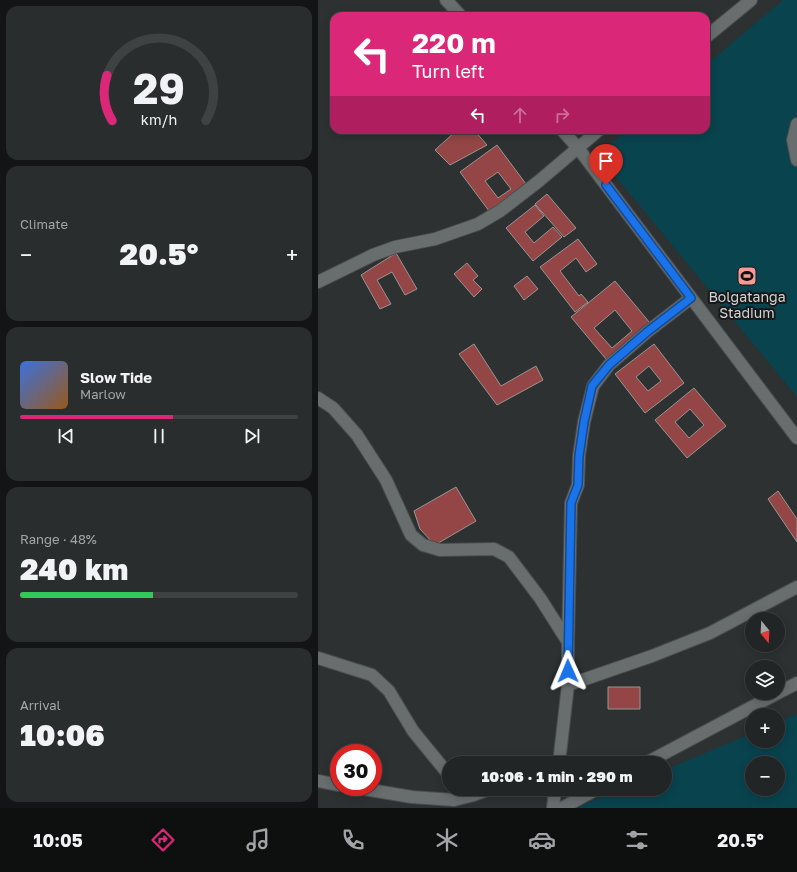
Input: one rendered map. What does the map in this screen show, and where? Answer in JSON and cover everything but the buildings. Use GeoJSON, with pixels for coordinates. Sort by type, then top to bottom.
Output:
{"type":"FeatureCollection","features":[{"type":"Feature","properties":{"kind":"street"},"geometry":{"type":"LineString","coordinates":[[446,0],[457,12]]}},
{"type":"Feature","properties":{"kind":"street"},"geometry":{"type":"LineString","coordinates":[[710,34],[751,0]]}},
{"type":"Feature","properties":{"kind":"street"},"geometry":{"type":"LineString","coordinates":[[797,124],[793,140],[797,160]]}},
{"type":"Feature","properties":{"kind":"street"},"geometry":{"type":"LineString","coordinates":[[566,134],[578,148],[797,438]]}},
{"type":"Feature","properties":{"kind":"street"},"geometry":{"type":"LineString","coordinates":[[318,282],[373,255],[435,238],[478,224],[500,211],[539,181],[594,134]]}},
{"type":"Feature","properties":{"kind":"street"},"geometry":{"type":"LineString","coordinates":[[560,756],[568,685],[571,503],[578,485],[579,456],[584,422],[592,386],[609,365],[647,332],[691,298]]}},
{"type":"Feature","properties":{"kind":"street"},"geometry":{"type":"LineString","coordinates":[[318,398],[333,408],[357,435],[386,480],[411,534],[423,545],[440,550],[494,549],[509,557],[540,598],[568,642]]}},
{"type":"Feature","properties":{"kind":"street"},"geometry":{"type":"LineString","coordinates":[[568,685],[652,656],[710,633],[797,587]]}},
{"type":"Feature","properties":{"kind":"street"},"geometry":{"type":"LineString","coordinates":[[318,658],[372,675],[389,691],[413,731],[442,766]]}},
{"type":"Feature","properties":{"kind":"street"},"geometry":{"type":"LineString","coordinates":[[785,689],[797,683]]}},
{"type":"Feature","properties":{"kind":"street"},"geometry":{"type":"LineString","coordinates":[[659,756],[765,700]]}},
{"type":"Feature","properties":{"kind":"street"},"geometry":{"type":"LineString","coordinates":[[318,781],[330,783]]}},
{"type":"Feature","properties":{"kind":"street"},"geometry":{"type":"LineString","coordinates":[[382,792],[412,797],[454,800],[470,796]]}},
{"type":"Feature","properties":{"kind":"street"},"geometry":{"type":"LineString","coordinates":[[553,808],[555,796]]}},
{"type":"Feature","properties":{"kind":"street"},"geometry":{"type":"LineString","coordinates":[[562,808],[584,796]]}},
{"type":"Feature","properties":{"kind":"shaded area","name":"Bolgatanga Stadium"},"geometry":{"type":"Polygon","coordinates":[[[783,0],[797,0],[797,397],[598,155],[623,134],[710,134],[710,62],[783,0]]]}},
{"type":"Feature","properties":{"kind":"shaded area"},"geometry":{"type":"Polygon","coordinates":[[[797,714],[797,808],[579,808],[580,806],[604,796],[672,796],[672,767],[745,736],[745,748],[785,748],[785,719],[797,714]]]}},
{"type":"Feature","properties":{"kind":"place","name":"Bolgatanga Stadium"},"geometry":{"type":"Point","coordinates":[747,276]}},
{"type":"Feature","properties":{"kind":"route"},"geometry":{"type":"LineString","coordinates":[[568,671],[571,503],[578,485],[579,456],[584,422],[592,386],[609,365],[647,332],[691,298],[606,185]]}}]}
